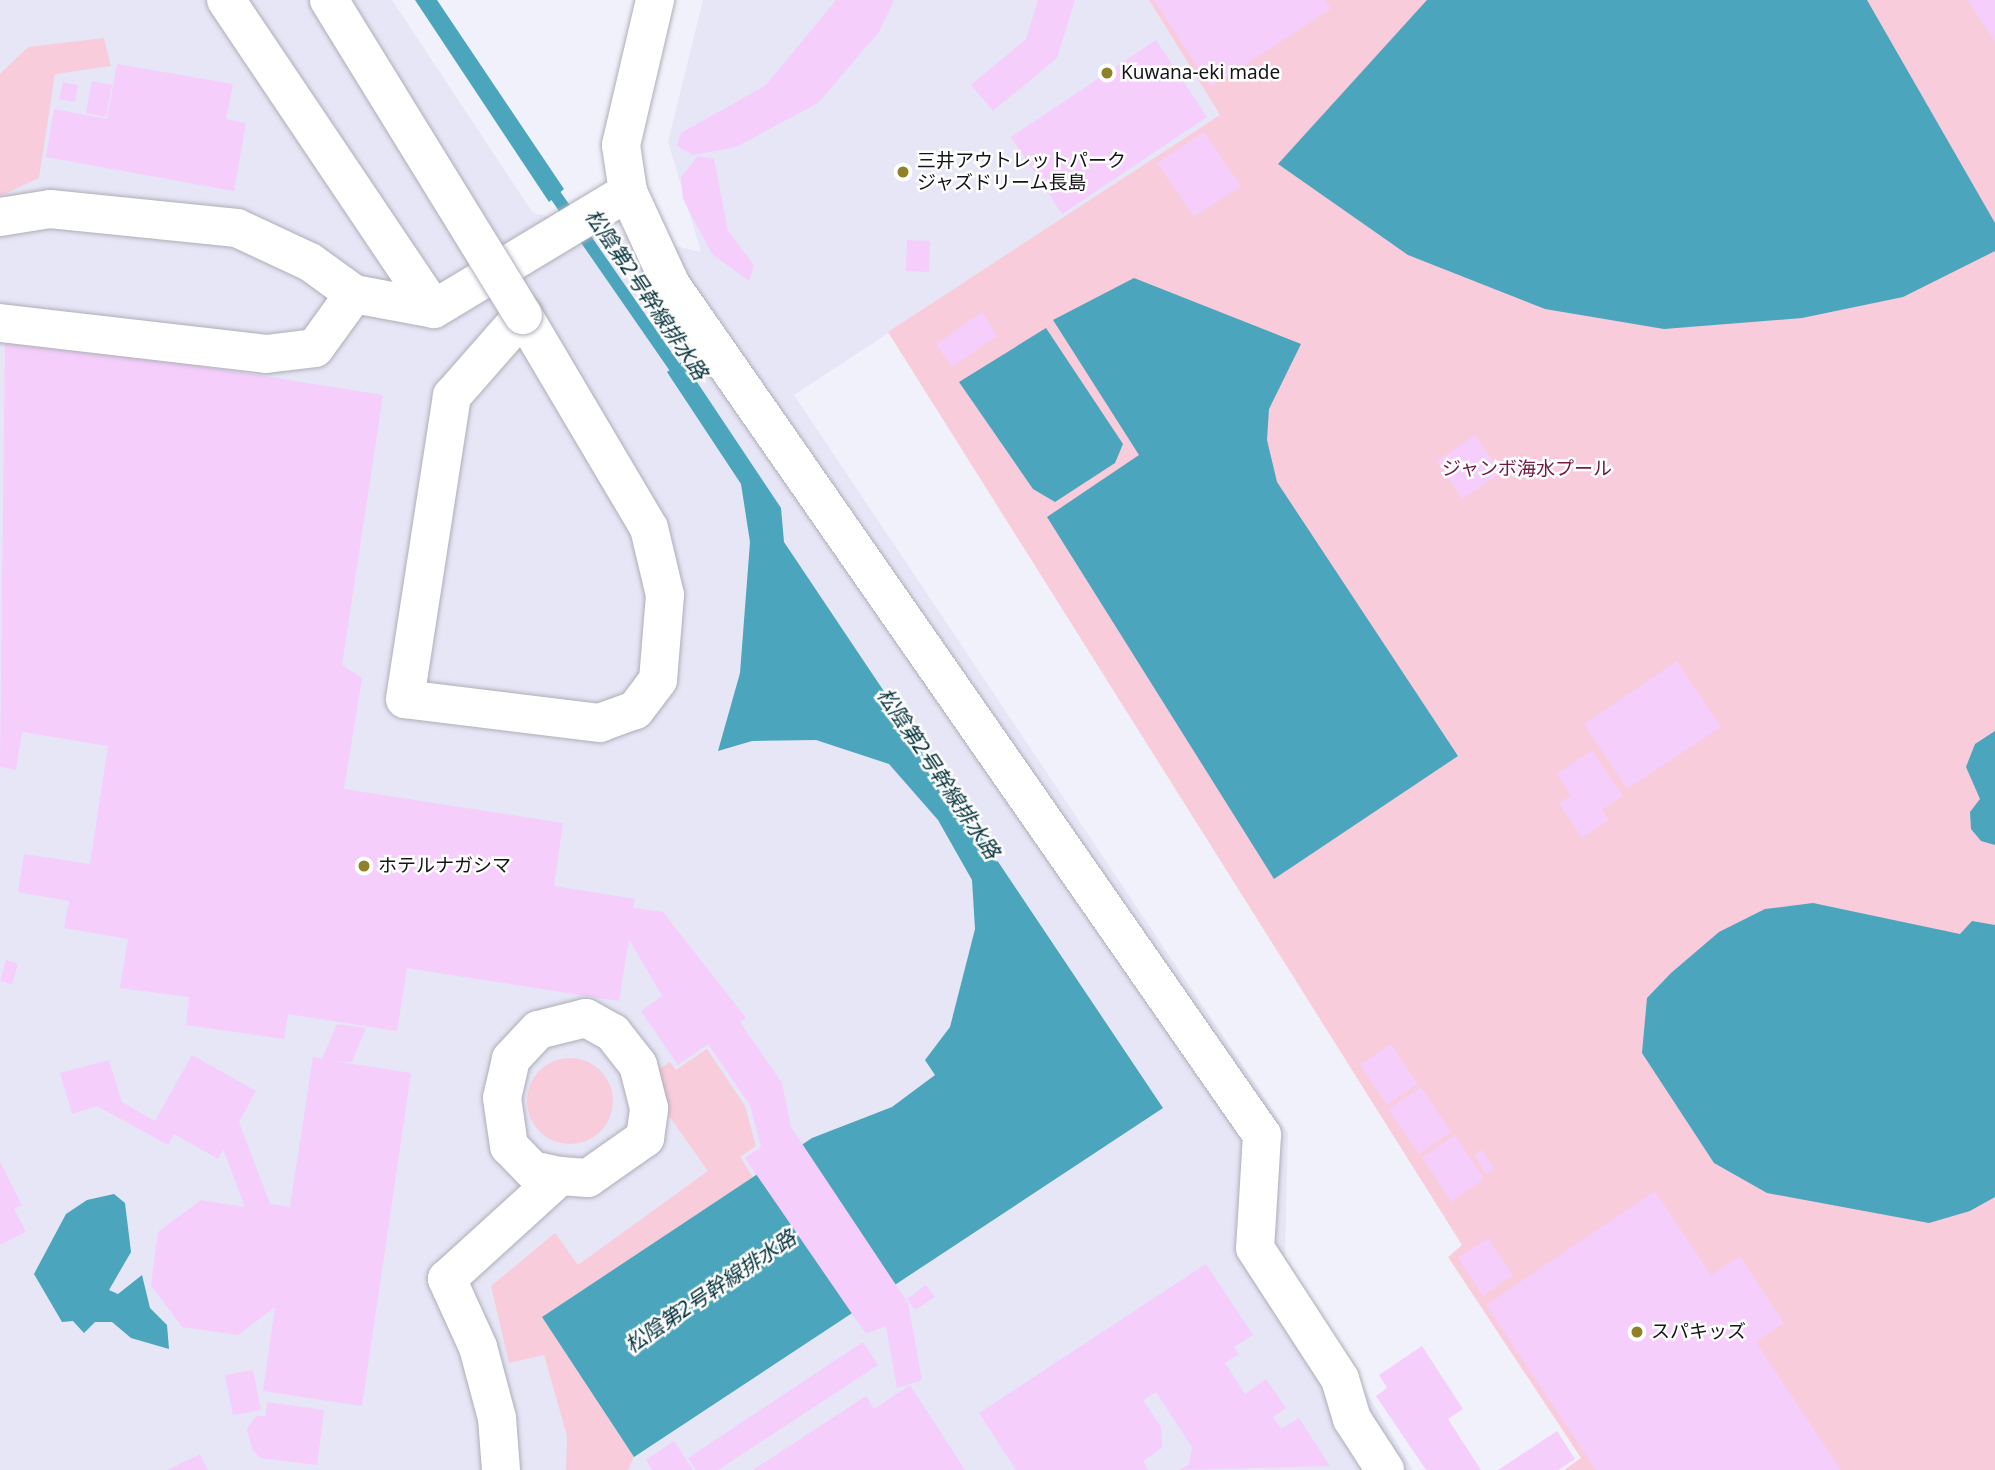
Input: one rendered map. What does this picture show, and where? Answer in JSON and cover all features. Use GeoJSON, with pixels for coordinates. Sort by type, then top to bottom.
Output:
{"type":"FeatureCollection","features":[{"type":"Feature","properties":{"kind":"street"},"geometry":{"type":"LineString","coordinates":[[226,0],[434,309]]}},
{"type":"Feature","properties":{"kind":"street"},"geometry":{"type":"LineString","coordinates":[[329,0],[523,315],[649,528],[665,595],[658,680],[635,710],[600,723],[405,699],[452,396],[523,315]]}},
{"type":"Feature","properties":{"kind":"street"},"geometry":{"type":"LineString","coordinates":[[655,0],[621,145],[613,202],[1262,1135],[1255,1248],[1340,1379],[1352,1419],[1385,1470]]}},
{"type":"Feature","properties":{"kind":"street"},"geometry":{"type":"LineString","coordinates":[[0,217],[50,209],[237,228],[310,262],[354,294],[434,309],[613,202]]}},
{"type":"Feature","properties":{"kind":"street"},"geometry":{"type":"LineString","coordinates":[[0,323],[266,354],[315,348],[354,294]]}},
{"type":"Feature","properties":{"kind":"street"},"geometry":{"type":"LineString","coordinates":[[501,1470],[497,1418],[478,1347],[447,1279],[560,1176]]}},
{"type":"Feature","properties":{"kind":"shaded area"},"geometry":{"type":"Polygon","coordinates":[[[0,0],[392,0],[533,213],[701,252],[668,142],[703,0],[1149,0],[1220,115],[794,395],[1288,1133],[1285,1257],[1413,1470],[0,1470],[0,0]]]}},
{"type":"Feature","properties":{"kind":"green space","name":"ジャンボ海水プール"},"geometry":{"type":"Polygon","coordinates":[[[1149,0],[1995,0],[1995,1470],[1564,1470],[1581,1458],[1448,1257],[1462,1245],[888,332],[1220,115],[1149,0]]]}},
{"type":"Feature","properties":{"kind":"green space"},"geometry":{"type":"Polygon","coordinates":[[[104,38],[111,66],[55,74],[39,178],[0,196],[0,74],[28,47],[104,38]]]}},
{"type":"Feature","properties":{"kind":"green space"},"geometry":{"type":"Polygon","coordinates":[[[707,1049],[745,1106],[756,1146],[740,1157],[753,1177],[542,1317],[634,1457],[628,1470],[566,1470],[567,1436],[544,1355],[509,1363],[491,1286],[555,1233],[578,1265],[708,1171],[662,1106],[654,1072],[670,1062],[676,1070],[707,1049]]]}},
{"type":"Feature","properties":{"kind":"green space"},"geometry":{"type":"Polygon","coordinates":[[[570,1058],[586,1062],[600,1071],[609,1085],[613,1101],[609,1117],[600,1131],[586,1140],[570,1144],[554,1140],[540,1131],[531,1117],[527,1101],[531,1085],[540,1071],[554,1062],[570,1058]]]}},
{"type":"Feature","properties":{"kind":"water"},"geometry":{"type":"Polygon","coordinates":[[[415,0],[437,0],[564,189],[549,202],[415,0]]]}},
{"type":"Feature","properties":{"kind":"water"},"geometry":{"type":"Polygon","coordinates":[[[1427,0],[1867,0],[1995,223],[1995,251],[1903,297],[1802,318],[1664,329],[1545,309],[1408,255],[1278,164],[1427,0]]]}},
{"type":"Feature","properties":{"kind":"water"},"geometry":{"type":"Polygon","coordinates":[[[1134,278],[1301,344],[1269,409],[1267,440],[1277,482],[1458,756],[1274,879],[1047,517],[1139,455],[1053,320],[1134,278]]]}},
{"type":"Feature","properties":{"kind":"water"},"geometry":{"type":"Polygon","coordinates":[[[1046,328],[1123,444],[1115,463],[1055,502],[1033,489],[959,382],[1046,328]]]}},
{"type":"Feature","properties":{"kind":"water"},"geometry":{"type":"Polygon","coordinates":[[[683,361],[781,508],[784,542],[1163,1108],[634,1457],[542,1317],[812,1138],[892,1107],[935,1075],[925,1060],[950,1027],[975,929],[972,880],[938,820],[889,764],[816,740],[752,741],[718,751],[740,673],[750,542],[741,484],[667,372],[683,361]]]}},
{"type":"Feature","properties":{"kind":"water"},"geometry":{"type":"Polygon","coordinates":[[[1995,731],[1995,845],[1981,841],[1971,829],[1970,812],[1980,799],[1966,767],[1975,744],[1995,731]]]}},
{"type":"Feature","properties":{"kind":"water"},"geometry":{"type":"Polygon","coordinates":[[[1813,903],[1960,934],[1972,921],[1995,925],[1995,1197],[1970,1211],[1929,1223],[1767,1193],[1714,1163],[1642,1053],[1647,998],[1671,973],[1719,932],[1765,909],[1813,903]]]}},
{"type":"Feature","properties":{"kind":"water"},"geometry":{"type":"Polygon","coordinates":[[[114,1194],[125,1203],[131,1252],[109,1290],[118,1294],[142,1275],[150,1308],[167,1325],[169,1349],[131,1338],[112,1322],[95,1322],[84,1333],[73,1321],[62,1322],[34,1274],[66,1214],[87,1200],[114,1194]]]}},
{"type":"Feature","properties":{"kind":"building"},"geometry":{"type":"Polygon","coordinates":[[[836,0],[894,0],[879,32],[818,103],[736,147],[693,155],[677,146],[681,133],[766,85],[836,0]]]}},
{"type":"Feature","properties":{"kind":"building"},"geometry":{"type":"Polygon","coordinates":[[[1038,0],[1075,0],[1057,58],[993,111],[971,85],[1026,39],[1038,0]]]}},
{"type":"Feature","properties":{"kind":"building"},"geometry":{"type":"Polygon","coordinates":[[[1154,0],[1325,0],[1331,9],[1211,87],[1154,0]]]}},
{"type":"Feature","properties":{"kind":"building"},"geometry":{"type":"Polygon","coordinates":[[[1967,0],[1995,0],[1995,41],[1967,0]]]}},
{"type":"Feature","properties":{"kind":"building"},"geometry":{"type":"Polygon","coordinates":[[[1156,40],[1207,117],[1062,214],[1011,137],[1156,40]]]}},
{"type":"Feature","properties":{"kind":"building"},"geometry":{"type":"Polygon","coordinates":[[[117,64],[233,84],[226,119],[246,123],[234,191],[46,157],[54,109],[107,119],[117,64]]]}},
{"type":"Feature","properties":{"kind":"building"},"geometry":{"type":"Polygon","coordinates":[[[92,81],[112,85],[106,117],[86,113],[92,81]]]}},
{"type":"Feature","properties":{"kind":"building"},"geometry":{"type":"Polygon","coordinates":[[[63,82],[78,85],[75,102],[59,99],[63,82]]]}},
{"type":"Feature","properties":{"kind":"building"},"geometry":{"type":"Polygon","coordinates":[[[1204,132],[1241,186],[1194,217],[1157,163],[1204,132]]]}},
{"type":"Feature","properties":{"kind":"building"},"geometry":{"type":"Polygon","coordinates":[[[698,156],[714,159],[728,231],[754,265],[749,281],[712,254],[683,199],[681,177],[698,156]]]}},
{"type":"Feature","properties":{"kind":"building"},"geometry":{"type":"Polygon","coordinates":[[[907,240],[930,241],[929,272],[906,271],[907,240]]]}},
{"type":"Feature","properties":{"kind":"building"},"geometry":{"type":"Polygon","coordinates":[[[982,312],[997,336],[952,367],[936,344],[982,312]]]}},
{"type":"Feature","properties":{"kind":"building"},"geometry":{"type":"Polygon","coordinates":[[[5,335],[383,395],[342,665],[362,678],[344,789],[563,823],[554,886],[635,899],[633,908],[663,912],[746,1018],[740,1022],[782,1083],[791,1127],[908,1303],[922,1380],[897,1388],[886,1326],[866,1334],[745,1158],[761,1147],[750,1105],[708,1044],[678,1065],[641,1011],[662,996],[629,939],[619,1001],[407,968],[397,1031],[288,1014],[284,1039],[186,1025],[189,997],[120,988],[128,939],[64,928],[69,901],[18,892],[24,854],[90,864],[108,746],[22,732],[16,770],[0,767],[5,335]]]}},
{"type":"Feature","properties":{"kind":"building"},"geometry":{"type":"Polygon","coordinates":[[[1475,435],[1501,473],[1462,499],[1437,461],[1475,435]]]}},
{"type":"Feature","properties":{"kind":"building"},"geometry":{"type":"Polygon","coordinates":[[[1677,661],[1721,727],[1627,789],[1584,724],[1677,661]]]}},
{"type":"Feature","properties":{"kind":"building"},"geometry":{"type":"Polygon","coordinates":[[[1592,750],[1623,796],[1602,810],[1609,820],[1582,838],[1559,803],[1571,796],[1557,774],[1592,750]]]}},
{"type":"Feature","properties":{"kind":"building"},"geometry":{"type":"Polygon","coordinates":[[[6,960],[18,964],[12,984],[0,981],[6,960]]]}},
{"type":"Feature","properties":{"kind":"building"},"geometry":{"type":"Polygon","coordinates":[[[337,1024],[366,1028],[352,1062],[335,1061],[411,1073],[362,1406],[263,1391],[275,1307],[238,1335],[182,1327],[151,1285],[158,1232],[201,1200],[245,1207],[223,1149],[218,1159],[174,1134],[168,1145],[97,1106],[72,1114],[60,1073],[109,1060],[122,1102],[155,1121],[192,1055],[256,1091],[239,1122],[270,1204],[290,1207],[313,1057],[322,1059],[337,1024]]]}},
{"type":"Feature","properties":{"kind":"building"},"geometry":{"type":"Polygon","coordinates":[[[1391,1044],[1418,1084],[1387,1105],[1360,1065],[1391,1044]]]}},
{"type":"Feature","properties":{"kind":"building"},"geometry":{"type":"Polygon","coordinates":[[[1421,1087],[1451,1132],[1419,1154],[1388,1109],[1421,1087]]]}},
{"type":"Feature","properties":{"kind":"building"},"geometry":{"type":"Polygon","coordinates":[[[1455,1135],[1484,1179],[1451,1202],[1422,1157],[1455,1135]]]}},
{"type":"Feature","properties":{"kind":"building"},"geometry":{"type":"Polygon","coordinates":[[[1482,1150],[1494,1169],[1486,1174],[1474,1155],[1482,1150]]]}},
{"type":"Feature","properties":{"kind":"building"},"geometry":{"type":"Polygon","coordinates":[[[0,1162],[22,1205],[14,1209],[26,1232],[0,1245],[0,1162]]]}},
{"type":"Feature","properties":{"kind":"building","name":"スパキッズ"},"geometry":{"type":"Polygon","coordinates":[[[1655,1191],[1711,1275],[1740,1256],[1784,1323],[1756,1342],[1841,1470],[1596,1470],[1486,1305],[1655,1191]]]}},
{"type":"Feature","properties":{"kind":"building"},"geometry":{"type":"Polygon","coordinates":[[[1488,1238],[1513,1275],[1483,1296],[1458,1258],[1488,1238]]]}},
{"type":"Feature","properties":{"kind":"building"},"geometry":{"type":"Polygon","coordinates":[[[1206,1264],[1253,1335],[1234,1347],[1239,1354],[1225,1363],[1245,1394],[1266,1379],[1286,1408],[1273,1417],[1281,1429],[1299,1418],[1330,1466],[1180,1470],[1189,1464],[1192,1447],[1156,1392],[1143,1400],[1161,1427],[1162,1448],[1143,1461],[1148,1470],[1016,1470],[979,1413],[1206,1264]]]}},
{"type":"Feature","properties":{"kind":"building"},"geometry":{"type":"Polygon","coordinates":[[[926,1285],[935,1297],[915,1310],[907,1299],[926,1285]]]}},
{"type":"Feature","properties":{"kind":"building"},"geometry":{"type":"Polygon","coordinates":[[[863,1342],[878,1365],[718,1470],[696,1470],[688,1458],[863,1342]]]}},
{"type":"Feature","properties":{"kind":"building"},"geometry":{"type":"Polygon","coordinates":[[[1422,1346],[1463,1409],[1448,1419],[1481,1470],[1426,1470],[1376,1396],[1387,1388],[1379,1375],[1422,1346]]]}},
{"type":"Feature","properties":{"kind":"building"},"geometry":{"type":"Polygon","coordinates":[[[253,1370],[261,1410],[233,1415],[225,1375],[253,1370]]]}},
{"type":"Feature","properties":{"kind":"building"},"geometry":{"type":"Polygon","coordinates":[[[910,1385],[965,1470],[753,1470],[866,1396],[874,1409],[910,1385]]]}},
{"type":"Feature","properties":{"kind":"building"},"geometry":{"type":"Polygon","coordinates":[[[267,1402],[324,1410],[317,1465],[260,1458],[252,1449],[247,1429],[256,1416],[266,1416],[267,1402]]]}},
{"type":"Feature","properties":{"kind":"building"},"geometry":{"type":"Polygon","coordinates":[[[1557,1431],[1575,1459],[1558,1470],[1498,1470],[1557,1431]]]}},
{"type":"Feature","properties":{"kind":"building"},"geometry":{"type":"Polygon","coordinates":[[[674,1441],[693,1470],[652,1470],[646,1460],[674,1441]]]}},
{"type":"Feature","properties":{"kind":"building"},"geometry":{"type":"Polygon","coordinates":[[[200,1454],[208,1470],[167,1470],[200,1454]]]}},
{"type":"Feature","properties":{"kind":"waterway","name":"松陰第2号幹線排水路"},"geometry":{"type":"LineString","coordinates":[[547,183],[684,381]]}},
{"type":"Feature","properties":{"kind":"place","name":"Kuwana-eki made"},"geometry":{"type":"Point","coordinates":[1107,73]}},
{"type":"Feature","properties":{"kind":"place","name":"三井アウトレットパーク ジャズドリーム長島"},"geometry":{"type":"Point","coordinates":[903,172]}},
{"type":"Feature","properties":{"kind":"place","name":"ホテルナガシマ"},"geometry":{"type":"Point","coordinates":[364,866]}},
{"type":"Feature","properties":{"kind":"place","name":"スパキッズ"},"geometry":{"type":"Point","coordinates":[1637,1332]}}]}
